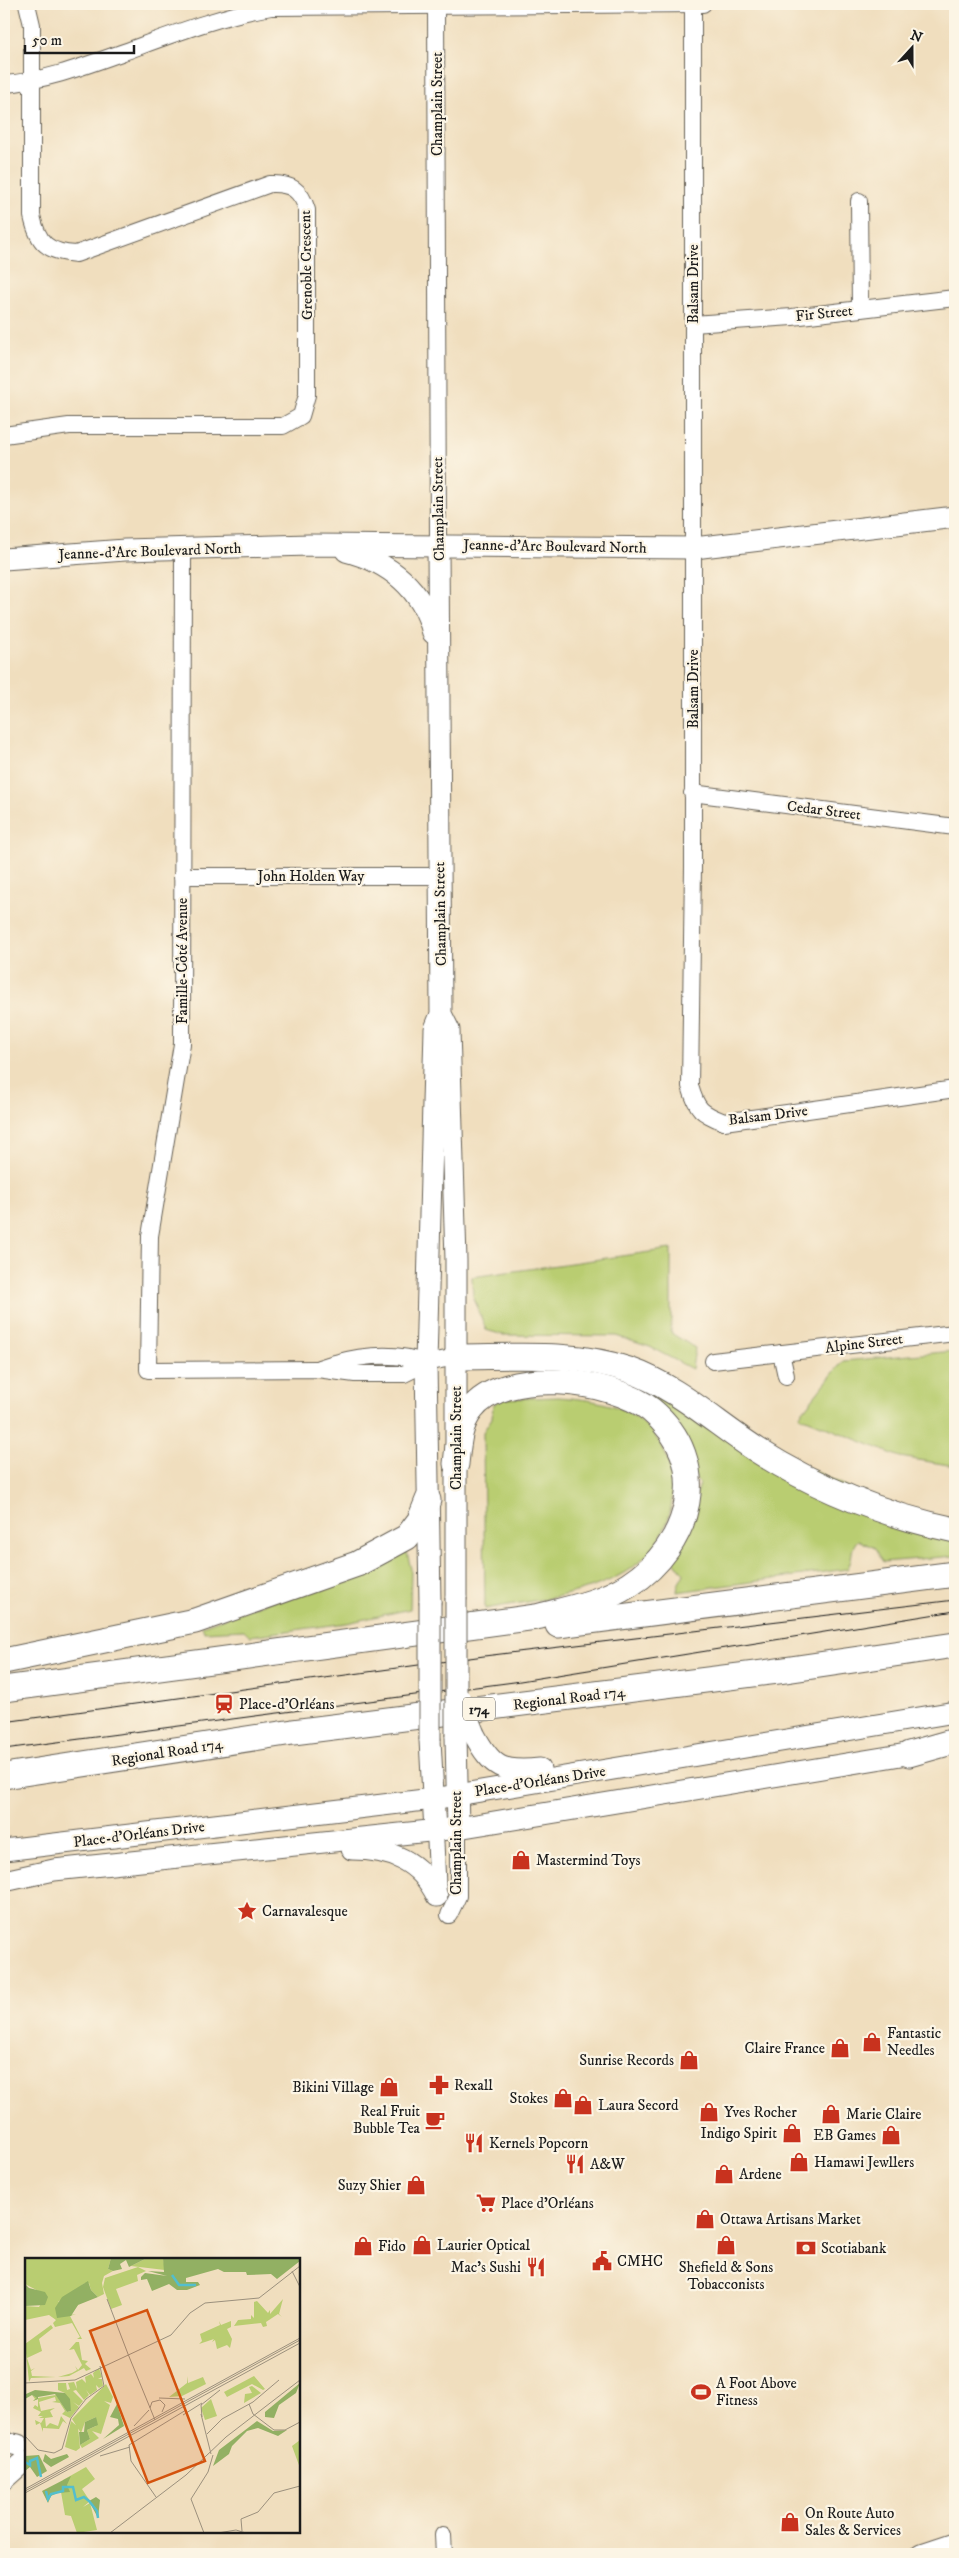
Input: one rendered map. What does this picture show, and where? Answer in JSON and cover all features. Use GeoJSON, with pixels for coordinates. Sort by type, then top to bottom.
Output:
{"type":"FeatureCollection","features":[{"type":"Feature","properties":{"kind":"highway"},"geometry":{"type":"LineString","coordinates":[[456,1357],[580,1359],[602,1362],[630,1370],[670,1391],[756,1449],[821,1486],[878,1509],[921,1523],[955,1530]]}},
{"type":"Feature","properties":{"kind":"highway"},"geometry":{"type":"LineString","coordinates":[[4,1689],[536,1617],[583,1605],[628,1586],[659,1561],[671,1546],[679,1531],[688,1499],[686,1463],[679,1445],[668,1428],[651,1410],[636,1400],[616,1391],[596,1387],[566,1383],[526,1384],[499,1389],[487,1395],[471,1410],[465,1420],[457,1447],[456,1464]]}},
{"type":"Feature","properties":{"kind":"highway"},"geometry":{"type":"LineString","coordinates":[[4,1661],[194,1621],[357,1564],[395,1546],[407,1537],[420,1520],[428,1500]]}},
{"type":"Feature","properties":{"kind":"highway"},"geometry":{"type":"LineString","coordinates":[[4,1696],[955,1574]]}},
{"type":"Feature","properties":{"kind":"highway","name":"Regional Road 174"},"geometry":{"type":"LineString","coordinates":[[4,1776],[292,1732],[778,1671],[955,1645]]}},
{"type":"Feature","properties":{"kind":"highway"},"geometry":{"type":"LineString","coordinates":[[909,1754],[955,1741]]}},
{"type":"Feature","properties":{"kind":"main road","name":"Jeanne-d'Arc Boulevard North"},"geometry":{"type":"LineString","coordinates":[[4,559],[55,554],[309,546],[438,545],[694,548],[955,517]]}},
{"type":"Feature","properties":{"kind":"main road","name":"Champlain Street"},"geometry":{"type":"LineString","coordinates":[[435,1831],[430,1740],[426,1363],[435,1029],[441,1014],[438,545]]}},
{"type":"Feature","properties":{"kind":"main road"},"geometry":{"type":"LineString","coordinates":[[309,546],[365,557],[398,575],[414,590],[429,614],[440,660]]}},
{"type":"Feature","properties":{"kind":"main road"},"geometry":{"type":"LineString","coordinates":[[4,571],[55,554]]}},
{"type":"Feature","properties":{"kind":"main road","name":"Champlain Street"},"geometry":{"type":"LineString","coordinates":[[441,1014],[449,1030],[456,1357],[456,1687],[465,1735],[456,1795],[458,1828]]}},
{"type":"Feature","properties":{"kind":"main road","name":"Place-d'Orléans Drive"},"geometry":{"type":"LineString","coordinates":[[4,1850],[433,1799],[955,1712]]}},
{"type":"Feature","properties":{"kind":"main road"},"geometry":{"type":"LineString","coordinates":[[465,1735],[489,1759],[503,1768],[516,1772],[674,1760]]}},
{"type":"Feature","properties":{"kind":"main road","name":"Place-d'Orléans Drive"},"geometry":{"type":"LineString","coordinates":[[4,1881],[54,1870],[458,1828],[955,1746]]}},
{"type":"Feature","properties":{"kind":"main road"},"geometry":{"type":"LineString","coordinates":[[274,1848],[359,1849],[394,1856],[420,1870],[430,1880],[438,1896]]}},
{"type":"Feature","properties":{"kind":"main road"},"geometry":{"type":"LineString","coordinates":[[4,2478],[15,2450]]}},
{"type":"Feature","properties":{"kind":"main road"},"geometry":{"type":"LineString","coordinates":[[922,2554],[955,2543]]}},
{"type":"Feature","properties":{"kind":"street","name":"Grenoble Crescent"},"geometry":{"type":"LineString","coordinates":[[4,435],[69,426],[283,426],[301,416],[307,395],[307,210],[303,196],[293,187],[282,184],[270,184],[76,254],[59,253],[44,244],[36,231],[32,216],[32,25],[27,4]]}},
{"type":"Feature","properties":{"kind":"street"},"geometry":{"type":"LineString","coordinates":[[4,84],[32,82],[66,73],[208,22],[271,7],[698,4]]}},
{"type":"Feature","properties":{"kind":"street","name":"Balsam Drive"},"geometry":{"type":"LineString","coordinates":[[698,4],[693,324],[694,548],[690,1086],[695,1103],[704,1114],[724,1122],[955,1089]]}},
{"type":"Feature","properties":{"kind":"street","name":"Champlain Street"},"geometry":{"type":"LineString","coordinates":[[436,5],[438,545]]}},
{"type":"Feature","properties":{"kind":"street"},"geometry":{"type":"LineString","coordinates":[[859,201],[860,309]]}},
{"type":"Feature","properties":{"kind":"street","name":"Fir Street"},"geometry":{"type":"LineString","coordinates":[[693,324],[792,317],[955,298]]}},
{"type":"Feature","properties":{"kind":"street","name":"Famille-Côté Avenue"},"geometry":{"type":"LineString","coordinates":[[183,550],[180,1063],[150,1236],[148,1370],[317,1368],[352,1359],[404,1356],[426,1363]]}},
{"type":"Feature","properties":{"kind":"street","name":"Cedar Street"},"geometry":{"type":"LineString","coordinates":[[692,793],[955,827]]}},
{"type":"Feature","properties":{"kind":"street","name":"John Holden Way"},"geometry":{"type":"LineString","coordinates":[[182,876],[439,876]]}},
{"type":"Feature","properties":{"kind":"street","name":"Alpine Street"},"geometry":{"type":"LineString","coordinates":[[713,1361],[951,1333]]}},
{"type":"Feature","properties":{"kind":"street"},"geometry":{"type":"LineString","coordinates":[[781,1353],[786,1376]]}},
{"type":"Feature","properties":{"kind":"street"},"geometry":{"type":"LineString","coordinates":[[426,1363],[456,1357]]}},
{"type":"Feature","properties":{"kind":"street","name":"Champlain Street"},"geometry":{"type":"LineString","coordinates":[[435,1831],[438,1896],[449,1915],[458,1896],[458,1828]]}},
{"type":"Feature","properties":{"kind":"street"},"geometry":{"type":"LineString","coordinates":[[443,2536],[444,2554]]}},
{"type":"Feature","properties":{"kind":"green space"},"geometry":{"type":"Polygon","coordinates":[[[671,1249],[671,1333],[695,1348],[692,1369],[650,1347],[616,1336],[503,1335],[486,1330],[473,1296],[472,1277],[671,1249]]]}},
{"type":"Feature","properties":{"kind":"green space"},"geometry":{"type":"Polygon","coordinates":[[[955,1351],[955,1466],[900,1457],[799,1416],[843,1361],[955,1351]]]}},
{"type":"Feature","properties":{"kind":"green space"},"geometry":{"type":"Polygon","coordinates":[[[623,1378],[955,1539],[955,1556],[883,1562],[875,1548],[858,1540],[853,1547],[847,1569],[677,1592],[678,1585],[684,1574],[673,1559],[700,1484],[622,1382],[623,1378]]]}},
{"type":"Feature","properties":{"kind":"green space"},"geometry":{"type":"Polygon","coordinates":[[[558,1397],[589,1400],[619,1408],[637,1418],[653,1434],[664,1452],[671,1472],[672,1493],[669,1514],[662,1534],[650,1552],[633,1567],[617,1577],[599,1585],[562,1596],[485,1609],[483,1432],[492,1418],[493,1405],[501,1399],[558,1397]]]}},
{"type":"Feature","properties":{"kind":"green space"},"geometry":{"type":"Polygon","coordinates":[[[407,1552],[411,1569],[410,1609],[347,1623],[250,1636],[244,1630],[204,1632],[202,1626],[407,1552]]]}},
{"type":"Feature","properties":{"kind":"tram line"},"geometry":{"type":"LineString","coordinates":[[4,1722],[484,1656],[955,1600]]}},
{"type":"Feature","properties":{"kind":"tram line"},"geometry":{"type":"LineString","coordinates":[[4,1749],[514,1682],[955,1611]]}},
{"type":"Feature","properties":{"kind":"place","name":"Place-d'Orléans"},"geometry":{"type":"Point","coordinates":[224,1704]}},
{"type":"Feature","properties":{"kind":"place","name":"Mastermind Toys"},"geometry":{"type":"Point","coordinates":[521,1860]}},
{"type":"Feature","properties":{"kind":"place","name":"Carnavalesque"},"geometry":{"type":"Point","coordinates":[247,1911]}},
{"type":"Feature","properties":{"kind":"place","name":"Fantastic Needles"},"geometry":{"type":"Point","coordinates":[872,2042]}},
{"type":"Feature","properties":{"kind":"place","name":"Claire France"},"geometry":{"type":"Point","coordinates":[840,2048]}},
{"type":"Feature","properties":{"kind":"place","name":"Sunrise Records"},"geometry":{"type":"Point","coordinates":[689,2060]}},
{"type":"Feature","properties":{"kind":"place","name":"Rexall"},"geometry":{"type":"Point","coordinates":[439,2085]}},
{"type":"Feature","properties":{"kind":"place","name":"Bikini Village"},"geometry":{"type":"Point","coordinates":[389,2087]}},
{"type":"Feature","properties":{"kind":"place","name":"Stokes"},"geometry":{"type":"Point","coordinates":[563,2098]}},
{"type":"Feature","properties":{"kind":"place","name":"Laura Secord"},"geometry":{"type":"Point","coordinates":[583,2105]}},
{"type":"Feature","properties":{"kind":"place","name":"Yves Rocher"},"geometry":{"type":"Point","coordinates":[709,2112]}},
{"type":"Feature","properties":{"kind":"place","name":"Marie Claire"},"geometry":{"type":"Point","coordinates":[831,2114]}},
{"type":"Feature","properties":{"kind":"place","name":"Real Fruit Bubble Tea"},"geometry":{"type":"Point","coordinates":[435,2120]}},
{"type":"Feature","properties":{"kind":"place","name":"Indigo Spirit"},"geometry":{"type":"Point","coordinates":[792,2133]}},
{"type":"Feature","properties":{"kind":"place","name":"EB Games"},"geometry":{"type":"Point","coordinates":[891,2135]}},
{"type":"Feature","properties":{"kind":"place","name":"Kernels Popcorn"},"geometry":{"type":"Point","coordinates":[474,2143]}},
{"type":"Feature","properties":{"kind":"place","name":"Hamawi Jewllers"},"geometry":{"type":"Point","coordinates":[799,2162]}},
{"type":"Feature","properties":{"kind":"place","name":"A&W"},"geometry":{"type":"Point","coordinates":[575,2164]}},
{"type":"Feature","properties":{"kind":"place","name":"Ardene"},"geometry":{"type":"Point","coordinates":[724,2174]}},
{"type":"Feature","properties":{"kind":"place","name":"Suzy Shier"},"geometry":{"type":"Point","coordinates":[416,2185]}},
{"type":"Feature","properties":{"kind":"place","name":"Place d'Orléans"},"geometry":{"type":"Point","coordinates":[486,2203]}},
{"type":"Feature","properties":{"kind":"place","name":"Ottawa Artisans Market"},"geometry":{"type":"Point","coordinates":[705,2219]}},
{"type":"Feature","properties":{"kind":"place","name":"Laurier Optical"},"geometry":{"type":"Point","coordinates":[422,2245]}},
{"type":"Feature","properties":{"kind":"place","name":"Shefield & Sons Tobacconists"},"geometry":{"type":"Point","coordinates":[726,2245]}},
{"type":"Feature","properties":{"kind":"place","name":"Fido"},"geometry":{"type":"Point","coordinates":[363,2246]}},
{"type":"Feature","properties":{"kind":"place","name":"Scotiabank"},"geometry":{"type":"Point","coordinates":[806,2248]}},
{"type":"Feature","properties":{"kind":"place","name":"CMHC"},"geometry":{"type":"Point","coordinates":[602,2261]}},
{"type":"Feature","properties":{"kind":"place","name":"Mac's Sushi"},"geometry":{"type":"Point","coordinates":[536,2267]}},
{"type":"Feature","properties":{"kind":"place","name":"A Foot Above Fitness"},"geometry":{"type":"Point","coordinates":[701,2392]}},
{"type":"Feature","properties":{"kind":"place","name":"On Route Auto Sales & Services"},"geometry":{"type":"Point","coordinates":[790,2522]}}]}
